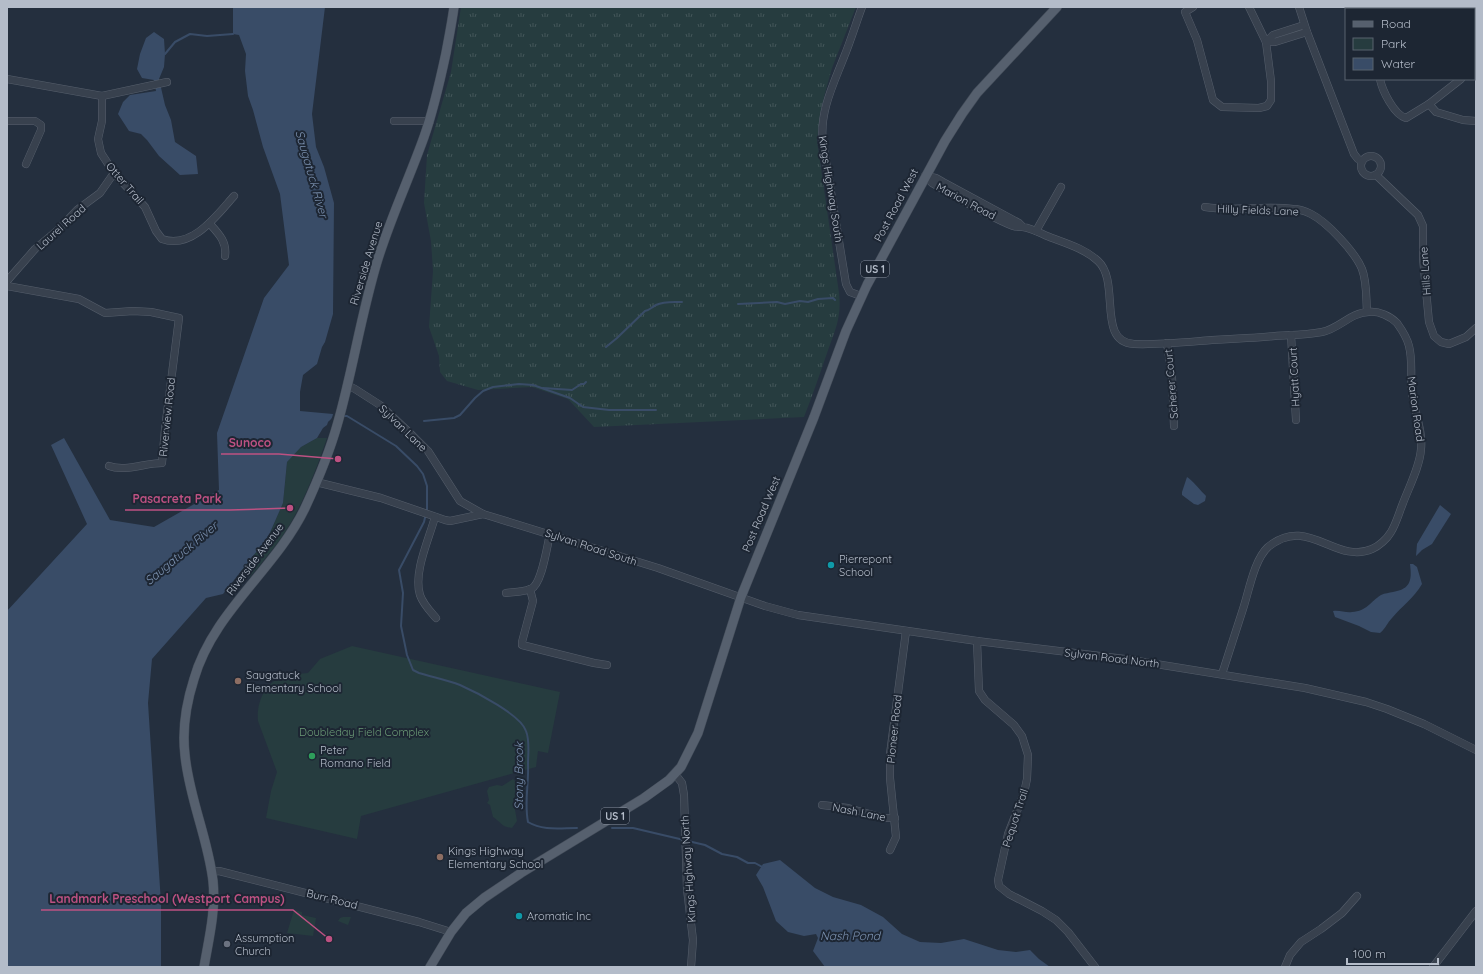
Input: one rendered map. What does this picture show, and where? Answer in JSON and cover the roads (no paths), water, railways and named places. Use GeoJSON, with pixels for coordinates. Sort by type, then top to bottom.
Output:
{"type":"FeatureCollection","features":[{"type":"Feature","properties":{"kind":"main road","name":"Riverside Avenue"},"geometry":{"type":"LineString","coordinates":[[204,967],[214,904],[212,872],[191,789],[185,755],[185,722],[191,688],[199,664],[212,637],[229,612],[288,536],[302,513],[330,447],[378,259],[430,121],[441,78],[454,7]]}},
{"type":"Feature","properties":{"kind":"main road","name":"Post Road West"},"geometry":{"type":"LineString","coordinates":[[430,967],[451,932],[470,910],[490,893],[638,802],[676,774],[685,761],[698,733],[741,597],[809,430],[841,344],[861,296],[945,141],[970,102],[1057,7]]}},
{"type":"Feature","properties":{"kind":"street","name":"Kings Highway South"},"geometry":{"type":"LineString","coordinates":[[861,296],[850,292],[846,284],[824,149],[822,128],[827,102],[862,7]]}},
{"type":"Feature","properties":{"kind":"street"},"geometry":{"type":"LineString","coordinates":[[1193,7],[1186,12],[1197,40],[1211,96],[1216,103],[1222,107],[1259,108],[1267,106],[1272,94],[1266,42],[1249,7]]}},
{"type":"Feature","properties":{"kind":"street","name":"Hills Lane"},"geometry":{"type":"LineString","coordinates":[[1300,7],[1304,24],[1354,154],[1358,160],[1362,161],[1361,168],[1364,174],[1370,176],[1376,175],[1418,215],[1423,226],[1423,258],[1429,322],[1434,336],[1442,342],[1449,344],[1466,337],[1476,328]]}},
{"type":"Feature","properties":{"kind":"street"},"geometry":{"type":"LineString","coordinates":[[1266,42],[1273,35],[1304,24]]}},
{"type":"Feature","properties":{"kind":"street"},"geometry":{"type":"LineString","coordinates":[[1266,42],[1275,42],[1307,32]]}},
{"type":"Feature","properties":{"kind":"street"},"geometry":{"type":"LineString","coordinates":[[7,79],[102,96],[166,82]]}},
{"type":"Feature","properties":{"kind":"street"},"geometry":{"type":"LineString","coordinates":[[1380,80],[1388,100],[1402,117],[1406,118],[1429,104],[1459,80]]}},
{"type":"Feature","properties":{"kind":"street","name":"Otter Trail"},"geometry":{"type":"LineString","coordinates":[[102,96],[102,121],[98,139],[101,153],[114,173],[146,206],[156,231],[162,239],[171,242],[180,242],[193,235],[210,224],[234,196]]}},
{"type":"Feature","properties":{"kind":"street"},"geometry":{"type":"LineString","coordinates":[[1429,104],[1436,112],[1462,120],[1476,122]]}},
{"type":"Feature","properties":{"kind":"street"},"geometry":{"type":"LineString","coordinates":[[7,121],[35,121],[41,125],[39,137],[26,164]]}},
{"type":"Feature","properties":{"kind":"street"},"geometry":{"type":"LineString","coordinates":[[394,121],[430,121]]}},
{"type":"Feature","properties":{"kind":"street"},"geometry":{"type":"LineString","coordinates":[[1362,161],[1369,157],[1378,159],[1381,167],[1376,175]]}},
{"type":"Feature","properties":{"kind":"street","name":"Laurel Road"},"geometry":{"type":"LineString","coordinates":[[7,281],[35,249],[59,229],[77,210],[100,193],[114,173]]}},
{"type":"Feature","properties":{"kind":"street","name":"Marion Road"},"geometry":{"type":"LineString","coordinates":[[926,176],[936,178],[1019,222],[1023,227],[1079,248],[1102,264],[1109,282],[1114,333],[1119,339],[1132,344],[1253,338],[1326,332],[1356,315],[1367,312],[1381,313],[1393,320],[1406,337],[1410,350],[1412,391],[1421,449],[1418,463],[1393,527],[1387,538],[1371,550],[1354,553],[1341,550],[1318,540],[1304,536],[1295,536],[1280,540],[1265,550],[1260,558],[1251,583],[1222,674]]}},
{"type":"Feature","properties":{"kind":"street"},"geometry":{"type":"LineString","coordinates":[[1036,232],[1061,187]]}},
{"type":"Feature","properties":{"kind":"street","name":"Hilly Fields Lane"},"geometry":{"type":"LineString","coordinates":[[1205,207],[1221,210],[1292,208],[1310,213],[1325,224],[1347,248],[1359,264],[1364,279],[1367,312]]}},
{"type":"Feature","properties":{"kind":"street"},"geometry":{"type":"LineString","coordinates":[[210,224],[220,234],[226,249],[226,256]]}},
{"type":"Feature","properties":{"kind":"street","name":"Riverview Road"},"geometry":{"type":"LineString","coordinates":[[7,286],[79,299],[105,313],[133,311],[151,312],[179,318],[162,463],[117,468],[109,466]]}},
{"type":"Feature","properties":{"kind":"street","name":"Hyatt Court"},"geometry":{"type":"LineString","coordinates":[[1291,335],[1296,420]]}},
{"type":"Feature","properties":{"kind":"street","name":"Scherer Court"},"geometry":{"type":"LineString","coordinates":[[1167,343],[1172,378],[1174,426]]}},
{"type":"Feature","properties":{"kind":"street","name":"Sylvan Lane"},"geometry":{"type":"LineString","coordinates":[[347,385],[380,405],[418,440],[428,451],[460,501],[483,514]]}},
{"type":"Feature","properties":{"kind":"street","name":"Sylvan Road South"},"geometry":{"type":"LineString","coordinates":[[316,482],[381,498],[450,521],[483,514],[665,570],[741,597]]}},
{"type":"Feature","properties":{"kind":"street"},"geometry":{"type":"LineString","coordinates":[[436,618],[420,595],[418,582],[421,564],[435,517],[452,518],[458,515],[461,510],[460,501]]}},
{"type":"Feature","properties":{"kind":"street"},"geometry":{"type":"LineString","coordinates":[[506,593],[530,589],[535,586],[540,578],[550,534]]}},
{"type":"Feature","properties":{"kind":"street"},"geometry":{"type":"LineString","coordinates":[[530,589],[533,601],[522,645],[607,665]]}},
{"type":"Feature","properties":{"kind":"street","name":"Sylvan Road North"},"geometry":{"type":"LineString","coordinates":[[741,597],[803,616],[906,632],[1125,659],[1305,688],[1375,705],[1410,718],[1476,750]]}},
{"type":"Feature","properties":{"kind":"street","name":"Pioneer Road"},"geometry":{"type":"LineString","coordinates":[[890,850],[896,837],[890,778],[890,754],[906,632]]}},
{"type":"Feature","properties":{"kind":"street","name":"Pequot Trail"},"geometry":{"type":"LineString","coordinates":[[977,641],[979,691],[985,700],[1006,716],[1017,728],[1024,741],[1028,755],[1028,773],[1024,793],[1008,834],[998,880],[999,886],[1005,892],[1056,920],[1068,932],[1095,967]]}},
{"type":"Feature","properties":{"kind":"street","name":"Kings Highway North"},"geometry":{"type":"LineString","coordinates":[[676,774],[682,783],[683,789],[687,888],[693,940],[691,967]]}},
{"type":"Feature","properties":{"kind":"street","name":"Nash Lane"},"geometry":{"type":"LineString","coordinates":[[822,805],[848,808],[884,818],[895,818]]}},
{"type":"Feature","properties":{"kind":"street","name":"Burr Road"},"geometry":{"type":"LineString","coordinates":[[212,872],[219,871],[419,922],[451,932]]}},
{"type":"Feature","properties":{"kind":"street"},"geometry":{"type":"LineString","coordinates":[[1285,967],[1290,955],[1301,942],[1342,912],[1357,896]]}},
{"type":"Feature","properties":{"kind":"street"},"geometry":{"type":"LineString","coordinates":[[1433,967],[1476,912]]}},
{"type":"Feature","properties":{"kind":"water","name":"Saugatuck River"},"geometry":{"type":"Polygon","coordinates":[[[233,7],[325,7],[312,114],[316,147],[324,167],[334,203],[333,314],[317,364],[303,375],[300,392],[300,411],[333,414],[333,416],[317,438],[301,447],[287,462],[283,503],[269,535],[223,594],[206,598],[152,659],[148,703],[161,903],[161,967],[7,967],[7,611],[87,524],[51,445],[64,438],[110,520],[154,527],[219,490],[217,433],[264,298],[289,265],[280,194],[263,147],[248,96],[245,71],[246,54],[239,35],[233,34],[233,7]]]}},
{"type":"Feature","properties":{"kind":"water"},"geometry":{"type":"Polygon","coordinates":[[[154,32],[164,39],[164,67],[159,79],[165,105],[171,120],[175,142],[196,156],[198,174],[180,175],[159,156],[141,134],[129,131],[118,114],[123,102],[130,95],[156,91],[154,80],[142,78],[137,69],[140,54],[146,38],[154,32]]]}},
{"type":"Feature","properties":{"kind":"water"},"geometry":{"type":"Polygon","coordinates":[[[1187,477],[1206,496],[1205,501],[1198,505],[1194,504],[1182,495],[1187,477]]]}},
{"type":"Feature","properties":{"kind":"water"},"geometry":{"type":"Polygon","coordinates":[[[1440,505],[1451,514],[1432,544],[1416,556],[1417,544],[1440,505]]]}},
{"type":"Feature","properties":{"kind":"water"},"geometry":{"type":"Polygon","coordinates":[[[1410,564],[1417,567],[1422,584],[1380,633],[1371,632],[1335,617],[1333,611],[1350,612],[1361,610],[1381,595],[1404,589],[1409,583],[1411,575],[1410,564]]]}},
{"type":"Feature","properties":{"kind":"water","name":"Nash Pond"},"geometry":{"type":"Polygon","coordinates":[[[780,860],[815,888],[833,897],[861,905],[883,917],[902,934],[920,942],[941,943],[964,939],[998,950],[1016,952],[1030,950],[1050,967],[825,967],[813,951],[818,938],[816,934],[804,936],[788,932],[776,921],[763,887],[756,875],[763,864],[780,860]]]}},
{"type":"Feature","properties":{"kind":"waterway"},"geometry":{"type":"LineString","coordinates":[[165,54],[175,42],[190,34],[207,36],[233,34]]}},
{"type":"Feature","properties":{"kind":"waterway"},"geometry":{"type":"LineString","coordinates":[[738,304],[777,302],[785,304],[833,298],[835,300]]}},
{"type":"Feature","properties":{"kind":"waterway"},"geometry":{"type":"LineString","coordinates":[[606,347],[645,311],[662,303],[682,302]]}},
{"type":"Feature","properties":{"kind":"waterway"},"geometry":{"type":"LineString","coordinates":[[543,388],[572,390],[586,382]]}},
{"type":"Feature","properties":{"kind":"waterway"},"geometry":{"type":"LineString","coordinates":[[424,421],[454,418],[460,415],[483,391],[493,387],[519,384],[533,385],[570,398],[583,407],[609,410],[656,410]]}},
{"type":"Feature","properties":{"kind":"waterway","name":"Stony Brook"},"geometry":{"type":"LineString","coordinates":[[342,416],[347,416],[396,446],[417,466],[423,474],[427,486],[427,509],[424,522],[399,570],[403,593],[401,626],[407,655],[413,670],[467,688],[487,698],[516,718],[526,731],[528,739],[526,807],[528,822],[546,828],[577,828]]}},
{"type":"Feature","properties":{"kind":"waterway","name":"Stony Brook"},"geometry":{"type":"LineString","coordinates":[[612,828],[633,828],[684,840]]}},
{"type":"Feature","properties":{"kind":"waterway","name":"Stony Brook"},"geometry":{"type":"LineString","coordinates":[[688,841],[705,845],[722,854],[737,857],[748,863],[755,863],[764,868]]}},
{"type":"Feature","properties":{"kind":"place","name":"Sunoco"},"geometry":{"type":"Point","coordinates":[338,459]}},
{"type":"Feature","properties":{"kind":"place","name":"Pasacreta Park"},"geometry":{"type":"Point","coordinates":[290,508]}},
{"type":"Feature","properties":{"kind":"place","name":"Pierrepont School"},"geometry":{"type":"Point","coordinates":[831,565]}},
{"type":"Feature","properties":{"kind":"place","name":"Saugatuck Elementary School"},"geometry":{"type":"Point","coordinates":[238,681]}},
{"type":"Feature","properties":{"kind":"place","name":"Peter Romano Field"},"geometry":{"type":"Point","coordinates":[312,756]}},
{"type":"Feature","properties":{"kind":"place","name":"Kings Highway Elementary School"},"geometry":{"type":"Point","coordinates":[440,857]}},
{"type":"Feature","properties":{"kind":"place","name":"Aromatic Inc"},"geometry":{"type":"Point","coordinates":[519,916]}},
{"type":"Feature","properties":{"kind":"place","name":"Landmark Preschool (Westport Campus)"},"geometry":{"type":"Point","coordinates":[329,939]}},
{"type":"Feature","properties":{"kind":"place","name":"Assumption Church"},"geometry":{"type":"Point","coordinates":[227,944]}},
{"type":"Feature","properties":{"kind":"park label","name":"Doubleday Field Complex"},"geometry":{"type":"Point","coordinates":[364,732]}}]}
